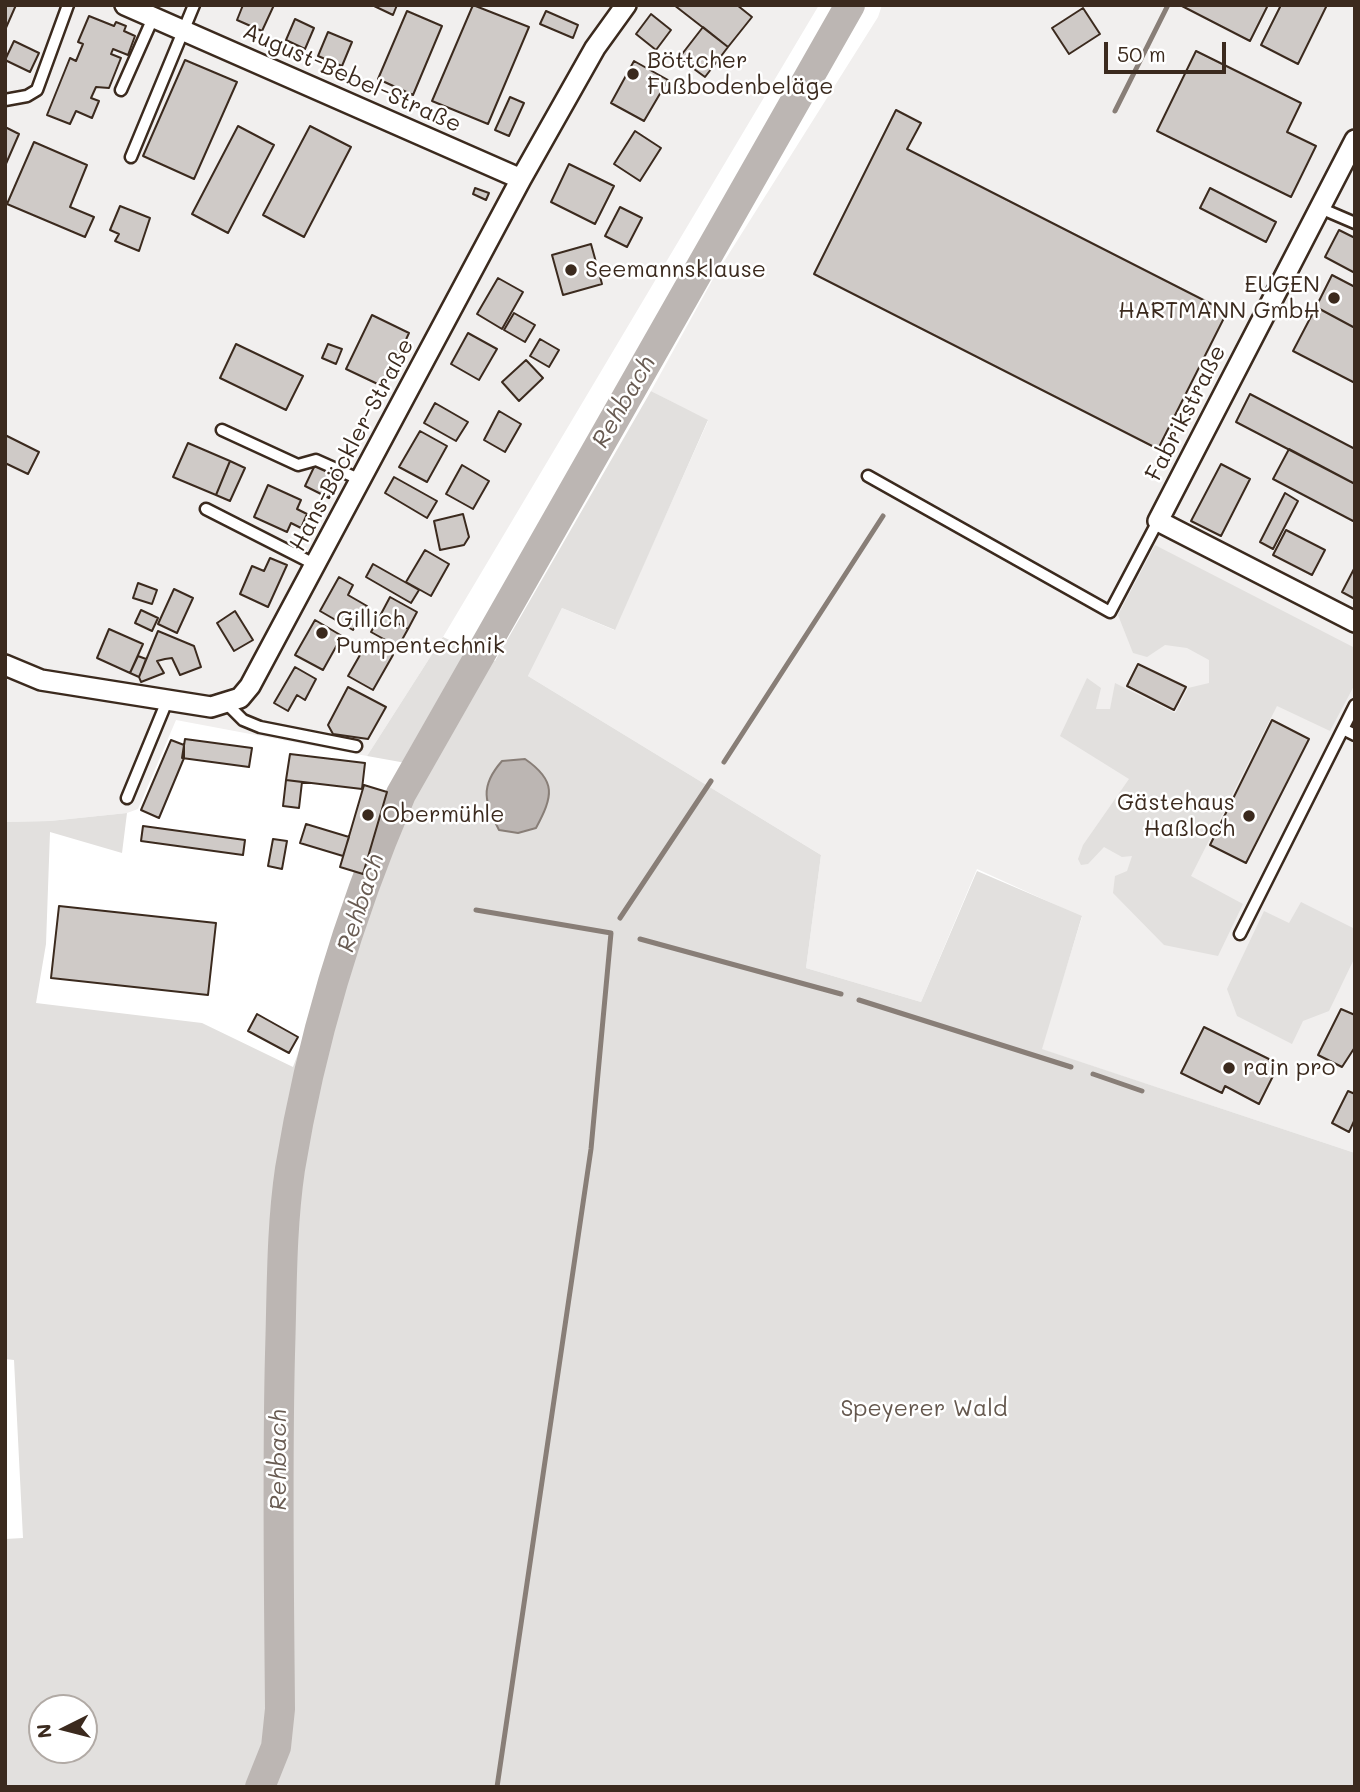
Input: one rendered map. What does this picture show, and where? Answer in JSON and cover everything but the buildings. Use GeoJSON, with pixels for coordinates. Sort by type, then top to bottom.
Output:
{"type":"FeatureCollection","features":[{"type":"Feature","properties":{"kind":"street","name":"Hans-Böckler-Straße"},"geometry":{"type":"LineString","coordinates":[[227,705],[240,698],[250,687],[521,179],[595,48],[626,5]]}},
{"type":"Feature","properties":{"kind":"street","name":"August-Bebel-Straße"},"geometry":{"type":"LineString","coordinates":[[128,6],[521,179]]}},
{"type":"Feature","properties":{"kind":"street","name":"Fabrikstraße"},"geometry":{"type":"LineString","coordinates":[[1158,521],[1355,140]]}},
{"type":"Feature","properties":{"kind":"street"},"geometry":{"type":"LineString","coordinates":[[1158,521],[1355,622]]}},
{"type":"Feature","properties":{"kind":"street"},"geometry":{"type":"LineString","coordinates":[[5,665],[41,680],[211,707],[227,705]]}},
{"type":"Feature","properties":{"kind":"lane"},"geometry":{"type":"LineString","coordinates":[[5,100],[27,96],[37,90],[68,5]]}},
{"type":"Feature","properties":{"kind":"lane"},"geometry":{"type":"LineString","coordinates":[[131,157],[194,5]]}},
{"type":"Feature","properties":{"kind":"lane"},"geometry":{"type":"LineString","coordinates":[[121,90],[153,18]]}},
{"type":"Feature","properties":{"kind":"lane"},"geometry":{"type":"LineString","coordinates":[[1320,208],[1355,223]]}},
{"type":"Feature","properties":{"kind":"lane"},"geometry":{"type":"LineString","coordinates":[[222,430],[298,465],[316,460],[362,480]]}},
{"type":"Feature","properties":{"kind":"lane"},"geometry":{"type":"LineString","coordinates":[[868,477],[1110,611],[1158,521]]}},
{"type":"Feature","properties":{"kind":"lane"},"geometry":{"type":"LineString","coordinates":[[206,509],[316,565]]}},
{"type":"Feature","properties":{"kind":"lane"},"geometry":{"type":"LineString","coordinates":[[127,798],[167,701]]}},
{"type":"Feature","properties":{"kind":"lane"},"geometry":{"type":"LineString","coordinates":[[227,705],[243,720],[260,727],[356,746]]}},
{"type":"Feature","properties":{"kind":"lane"},"geometry":{"type":"LineString","coordinates":[[1240,934],[1355,705]]}},
{"type":"Feature","properties":{"kind":"lane"},"geometry":{"type":"LineString","coordinates":[[1343,729],[1355,735]]}},
{"type":"Feature","properties":{"kind":"shaded area"},"geometry":{"type":"Polygon","coordinates":[[[5,5],[819,5],[443,637],[367,756],[176,720],[138,809],[127,813],[50,821],[5,822],[5,5]]]}},
{"type":"Feature","properties":{"kind":"shaded area"},"geometry":{"type":"Polygon","coordinates":[[[882,5],[1355,5],[1355,1153],[1041,1049],[1082,917],[977,869],[921,1002],[806,968],[821,855],[528,676],[562,608],[614,630],[708,421],[651,391],[713,279],[878,17],[882,5]]]}},
{"type":"Feature","properties":{"kind":"shaded area"},"geometry":{"type":"Polygon","coordinates":[[[525,759],[547,782],[549,790],[546,807],[536,828],[518,833],[499,830],[490,811],[487,787],[502,761],[525,759]]]}},
{"type":"Feature","properties":{"kind":"green space","name":"Speyerer Wald"},"geometry":{"type":"Polygon","coordinates":[[[651,391],[708,420],[615,630],[562,608],[528,676],[821,855],[806,968],[921,1002],[977,871],[1082,916],[1042,1049],[1355,1153],[1355,1787],[5,1787],[5,1539],[23,1538],[14,1360],[5,1359],[5,822],[50,821],[127,813],[122,853],[50,832],[46,944],[36,1003],[202,1023],[293,1067],[406,763],[367,756],[443,637],[495,661],[651,391]],[[525,759],[502,761],[536,828],[546,807],[548,790],[547,782],[525,759]]]}},
{"type":"Feature","properties":{"kind":"green space"},"geometry":{"type":"Polygon","coordinates":[[[1155,545],[1355,648],[1355,684],[1330,731],[1277,706],[1191,876],[1243,904],[1218,956],[1164,945],[1113,893],[1115,876],[1127,871],[1132,856],[1122,857],[1104,847],[1088,864],[1081,865],[1078,859],[1083,845],[1129,779],[1060,736],[1087,678],[1101,688],[1096,709],[1110,709],[1115,683],[1175,713],[1188,688],[1209,683],[1209,660],[1187,648],[1165,645],[1147,657],[1133,653],[1118,615],[1155,545]]]}},
{"type":"Feature","properties":{"kind":"green space"},"geometry":{"type":"Polygon","coordinates":[[[1301,902],[1355,929],[1355,957],[1329,1011],[1303,1021],[1292,1044],[1237,1016],[1227,989],[1264,911],[1289,923],[1301,902]]]}},
{"type":"Feature","properties":{"kind":"waterway","name":"Rehbach"},"geometry":{"type":"LineString","coordinates":[[260,1787],[276,1747],[280,1709],[279,1398],[282,1261],[287,1192],[309,1073],[349,931],[401,794],[850,5]]}},
{"type":"Feature","properties":{"kind":"waterway"},"geometry":{"type":"LineString","coordinates":[[1115,111],[1168,5]]}},
{"type":"Feature","properties":{"kind":"waterway"},"geometry":{"type":"LineString","coordinates":[[724,762],[883,516]]}},
{"type":"Feature","properties":{"kind":"waterway"},"geometry":{"type":"LineString","coordinates":[[620,918],[711,781]]}},
{"type":"Feature","properties":{"kind":"waterway"},"geometry":{"type":"LineString","coordinates":[[476,910],[611,933],[591,1149],[497,1787]]}},
{"type":"Feature","properties":{"kind":"waterway"},"geometry":{"type":"LineString","coordinates":[[640,939],[841,994]]}},
{"type":"Feature","properties":{"kind":"waterway"},"geometry":{"type":"LineString","coordinates":[[859,1000],[1071,1067]]}},
{"type":"Feature","properties":{"kind":"waterway"},"geometry":{"type":"LineString","coordinates":[[1093,1074],[1142,1091]]}},
{"type":"Feature","properties":{"kind":"place","name":"Böttcher Fußbodenbeläge"},"geometry":{"type":"Point","coordinates":[633,74]}},
{"type":"Feature","properties":{"kind":"place","name":"Seemannsklause"},"geometry":{"type":"Point","coordinates":[571,270]}},
{"type":"Feature","properties":{"kind":"place","name":"EUGEN HARTMANN GmbH"},"geometry":{"type":"Point","coordinates":[1334,298]}},
{"type":"Feature","properties":{"kind":"place","name":"Gillich Pumpentechnik"},"geometry":{"type":"Point","coordinates":[322,633]}},
{"type":"Feature","properties":{"kind":"place","name":"Obermühle"},"geometry":{"type":"Point","coordinates":[368,815]}},
{"type":"Feature","properties":{"kind":"place","name":"Gästehaus Haßloch"},"geometry":{"type":"Point","coordinates":[1249,816]}},
{"type":"Feature","properties":{"kind":"place","name":"rain pro"},"geometry":{"type":"Point","coordinates":[1229,1068]}}]}
